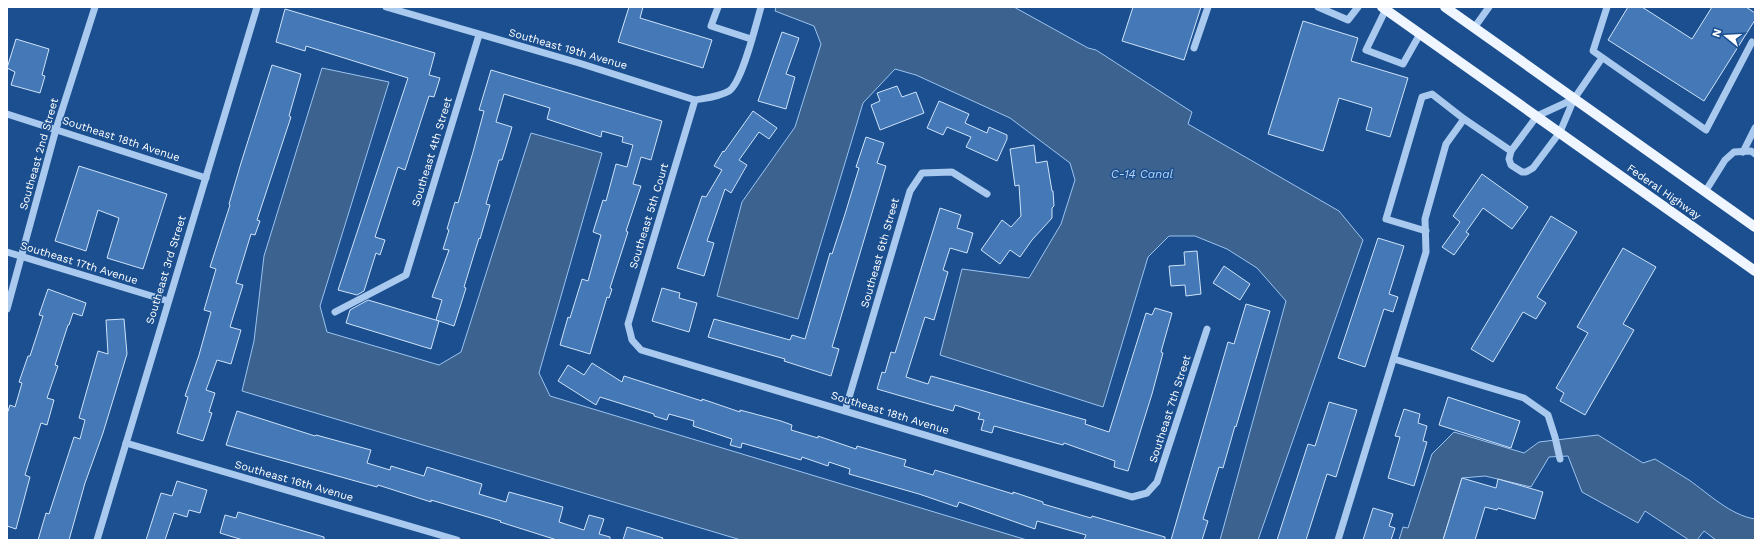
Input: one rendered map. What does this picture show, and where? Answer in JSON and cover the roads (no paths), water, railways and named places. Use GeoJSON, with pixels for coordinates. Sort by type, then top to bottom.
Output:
{"type":"FeatureCollection","features":[{"type":"Feature","properties":{"kind":"main road"},"geometry":{"type":"LineString","coordinates":[[1445,7],[1755,227]]}},
{"type":"Feature","properties":{"kind":"main road","name":"Federal Highway"},"geometry":{"type":"LineString","coordinates":[[1384,8],[1755,271]]}},
{"type":"Feature","properties":{"kind":"street","name":"Southeast 2nd Street"},"geometry":{"type":"LineString","coordinates":[[7,309],[56,129],[95,7]]}},
{"type":"Feature","properties":{"kind":"street","name":"Southeast 3rd Street"},"geometry":{"type":"LineString","coordinates":[[96,540],[257,7]]}},
{"type":"Feature","properties":{"kind":"street","name":"Southeast 19th Avenue"},"geometry":{"type":"LineString","coordinates":[[386,7],[579,63],[695,100],[714,97],[730,91],[738,80],[751,38]]}},
{"type":"Feature","properties":{"kind":"street"},"geometry":{"type":"LineString","coordinates":[[718,7],[711,26],[751,38],[761,7]]}},
{"type":"Feature","properties":{"kind":"street"},"geometry":{"type":"LineString","coordinates":[[1194,48],[1208,7]]}},
{"type":"Feature","properties":{"kind":"street"},"geometry":{"type":"LineString","coordinates":[[1318,7],[1348,20],[1358,7]]}},
{"type":"Feature","properties":{"kind":"street"},"geometry":{"type":"LineString","coordinates":[[1474,28],[1489,7]]}},
{"type":"Feature","properties":{"kind":"street"},"geometry":{"type":"LineString","coordinates":[[1606,7],[1593,51],[1706,130],[1752,42]]}},
{"type":"Feature","properties":{"kind":"street"},"geometry":{"type":"LineString","coordinates":[[1384,8],[1366,50],[1403,64],[1420,34]]}},
{"type":"Feature","properties":{"kind":"street","name":"Southeast 4th Street"},"geometry":{"type":"LineString","coordinates":[[335,312],[406,275],[479,35]]}},
{"type":"Feature","properties":{"kind":"street"},"geometry":{"type":"LineString","coordinates":[[1574,99],[1537,116],[1511,151],[1508,159],[1511,165],[1516,169],[1526,172],[1533,168],[1560,132],[1574,99],[1602,58]]}},
{"type":"Feature","properties":{"kind":"street"},"geometry":{"type":"LineString","coordinates":[[1426,231],[1386,219],[1422,98],[1432,94],[1464,119],[1511,151]]}},
{"type":"Feature","properties":{"kind":"street","name":"Southeast 5th Court"},"geometry":{"type":"LineString","coordinates":[[632,340],[628,324],[695,100]]}},
{"type":"Feature","properties":{"kind":"street","name":"Southeast 18th Avenue"},"geometry":{"type":"LineString","coordinates":[[7,114],[206,178]]}},
{"type":"Feature","properties":{"kind":"street"},"geometry":{"type":"LineString","coordinates":[[1338,540],[1426,252],[1425,219],[1446,144],[1464,119]]}},
{"type":"Feature","properties":{"kind":"street"},"geometry":{"type":"LineString","coordinates":[[1743,152],[1755,128]]}},
{"type":"Feature","properties":{"kind":"street"},"geometry":{"type":"LineString","coordinates":[[1705,192],[1725,160],[1734,152],[1751,151],[1755,154]]}},
{"type":"Feature","properties":{"kind":"street","name":"Southeast 6th Street"},"geometry":{"type":"LineString","coordinates":[[845,411],[910,191],[922,173],[952,172],[987,194]]}},
{"type":"Feature","properties":{"kind":"street","name":"Southeast 17th Avenue"},"geometry":{"type":"LineString","coordinates":[[7,252],[21,258],[168,301]]}},
{"type":"Feature","properties":{"kind":"street","name":"Southeast 7th Street"},"geometry":{"type":"LineString","coordinates":[[1147,493],[1158,482],[1207,328]]}},
{"type":"Feature","properties":{"kind":"street","name":"Southeast 18th Avenue"},"geometry":{"type":"LineString","coordinates":[[632,340],[641,350],[1132,497],[1147,493]]}},
{"type":"Feature","properties":{"kind":"street"},"geometry":{"type":"LineString","coordinates":[[1394,360],[1524,398],[1548,415],[1560,459]]}},
{"type":"Feature","properties":{"kind":"street","name":"Southeast 16th Avenue"},"geometry":{"type":"LineString","coordinates":[[126,443],[457,540]]}},
{"type":"Feature","properties":{"kind":"water","name":"C-14 Canal"},"geometry":{"type":"Polygon","coordinates":[[[776,7],[1014,7],[1088,48],[1096,50],[1192,112],[1188,124],[1339,211],[1363,240],[1258,540],[1220,540],[1286,301],[1257,268],[1227,249],[1195,236],[1169,236],[1148,257],[1103,407],[940,355],[962,269],[1029,278],[1061,224],[1075,180],[1070,163],[1010,118],[916,75],[895,69],[863,103],[798,319],[717,296],[742,202],[795,127],[821,44],[814,26],[775,11],[776,7]]]}},
{"type":"Feature","properties":{"kind":"water"},"geometry":{"type":"Polygon","coordinates":[[[322,68],[389,82],[320,306],[327,332],[439,365],[461,352],[531,133],[602,153],[539,373],[550,396],[1027,540],[741,540],[242,391],[254,341],[264,256],[322,68]]]}},
{"type":"Feature","properties":{"kind":"water"},"geometry":{"type":"Polygon","coordinates":[[[1454,432],[1524,453],[1539,442],[1598,435],[1643,463],[1655,459],[1689,480],[1728,509],[1746,517],[1755,519],[1755,540],[1716,540],[1704,531],[1697,540],[1689,540],[1645,511],[1638,523],[1582,492],[1568,456],[1549,457],[1531,487],[1485,476],[1462,478],[1443,540],[1399,540],[1403,527],[1408,528],[1432,454],[1454,432]]]}}]}
